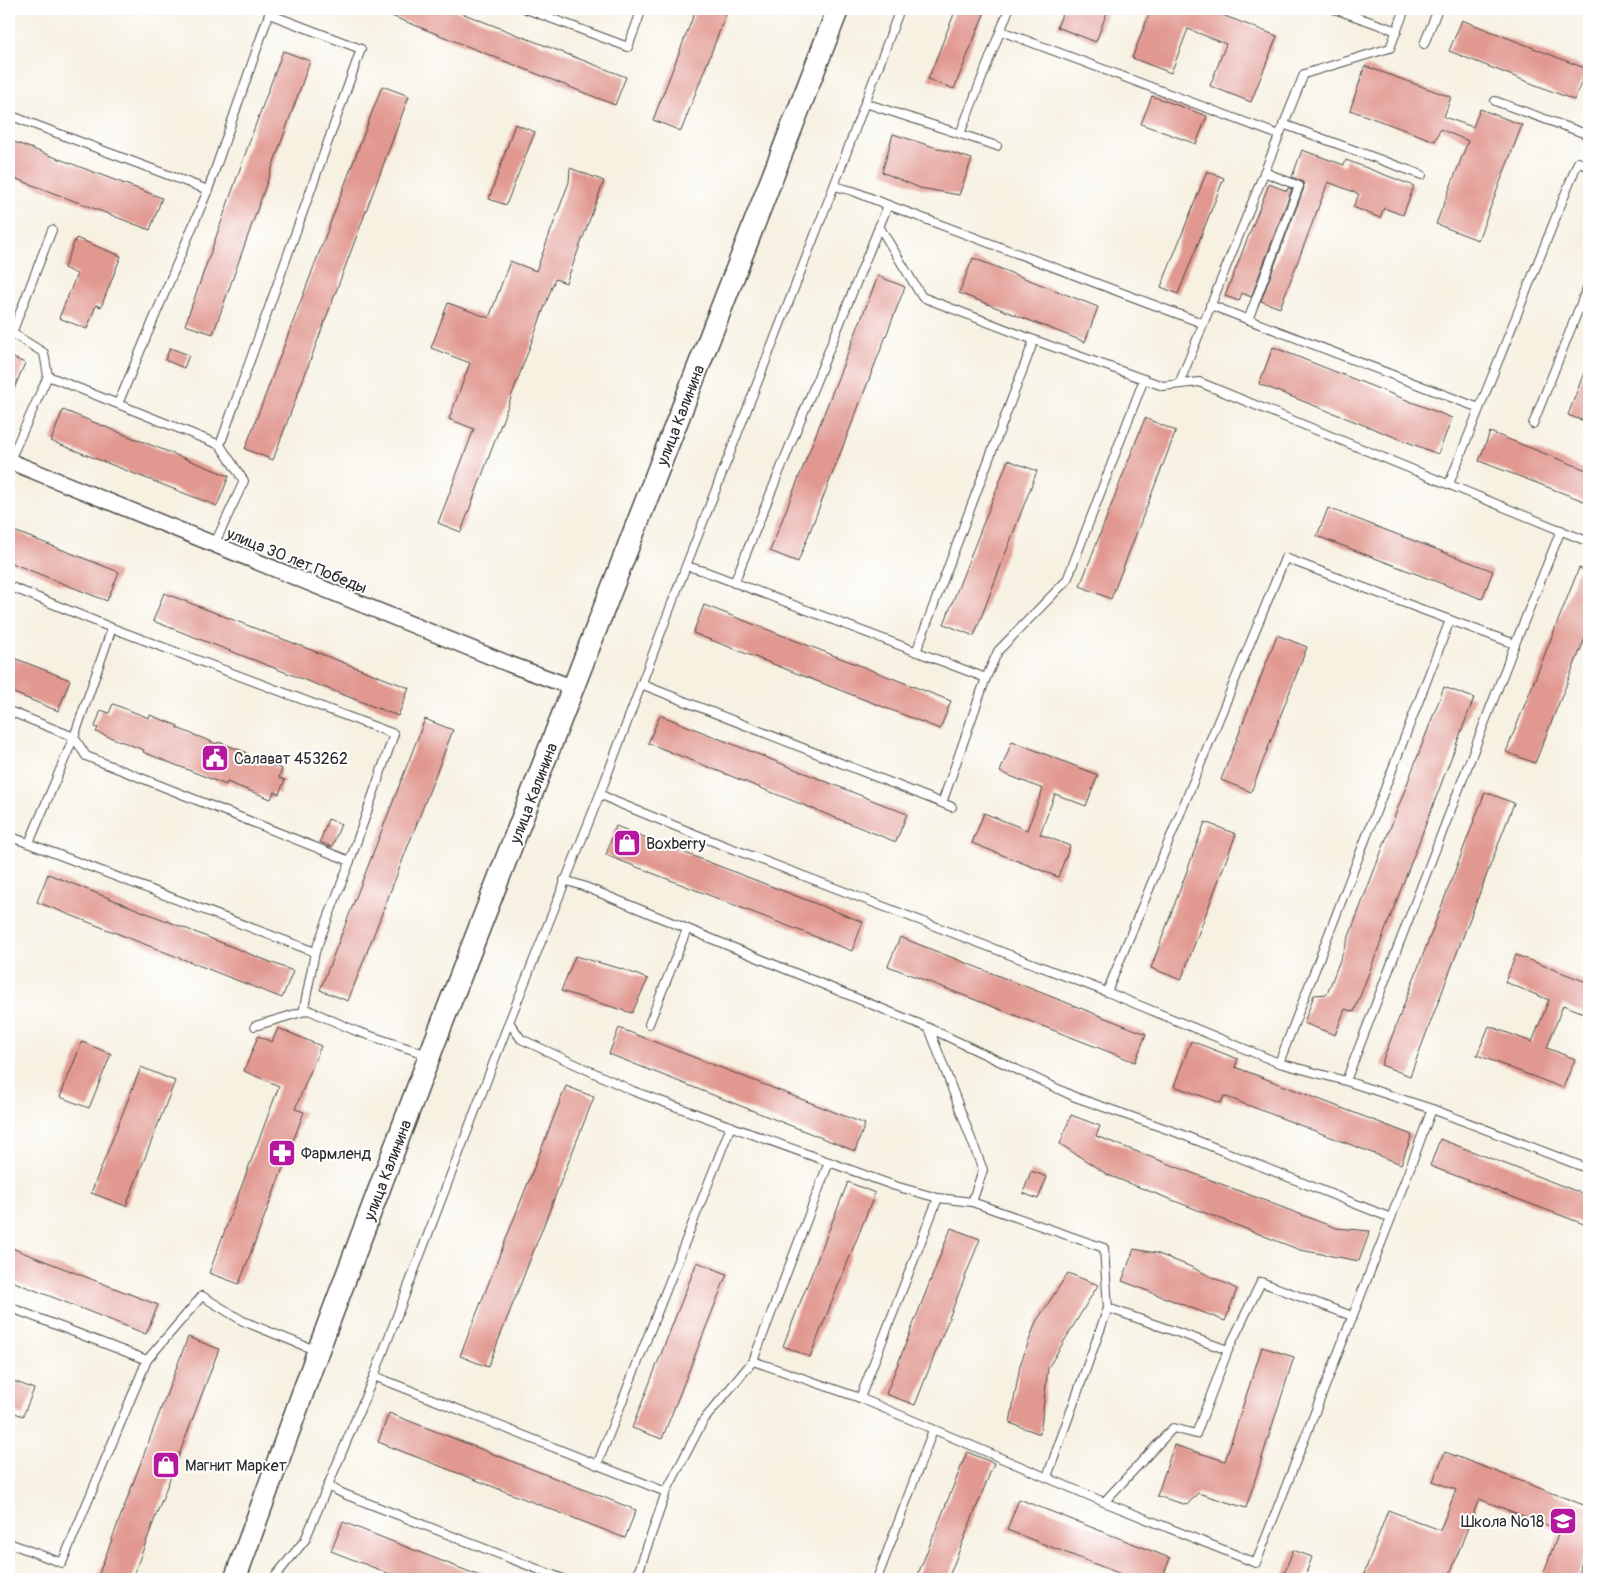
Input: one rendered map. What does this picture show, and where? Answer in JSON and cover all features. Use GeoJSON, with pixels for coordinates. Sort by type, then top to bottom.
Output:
{"type":"FeatureCollection","features":[{"type":"Feature","properties":{"kind":"street","name":"улица Калинина"},"geometry":{"type":"LineString","coordinates":[[235,1579],[318,1351],[430,1056],[838,9]]}},
{"type":"Feature","properties":{"kind":"street","name":"улица 30 лет Победы"},"geometry":{"type":"LineString","coordinates":[[9,462],[509,664],[574,688]]}},
{"type":"Feature","properties":{"kind":"lane"},"geometry":{"type":"LineString","coordinates":[[220,445],[361,49],[269,14],[262,9]]}},
{"type":"Feature","properties":{"kind":"lane"},"geometry":{"type":"LineString","coordinates":[[526,9],[628,47],[642,9]]}},
{"type":"Feature","properties":{"kind":"lane"},"geometry":{"type":"LineString","coordinates":[[273,1579],[305,1540],[374,1376],[509,1022],[564,880],[600,794],[686,566],[834,186],[900,9]]}},
{"type":"Feature","properties":{"kind":"lane"},"geometry":{"type":"LineString","coordinates":[[960,134],[1009,9]]}},
{"type":"Feature","properties":{"kind":"lane"},"geometry":{"type":"LineString","coordinates":[[1334,9],[1396,31]]}},
{"type":"Feature","properties":{"kind":"lane"},"geometry":{"type":"LineString","coordinates":[[1179,384],[1304,74],[1390,48],[1405,9]]}},
{"type":"Feature","properties":{"kind":"lane"},"geometry":{"type":"LineString","coordinates":[[1424,44],[1438,9]]}},
{"type":"Feature","properties":{"kind":"lane"},"geometry":{"type":"LineString","coordinates":[[118,404],[208,190],[269,14]]}},
{"type":"Feature","properties":{"kind":"lane"},"geometry":{"type":"LineString","coordinates":[[1001,31],[1279,135]]}},
{"type":"Feature","properties":{"kind":"lane"},"geometry":{"type":"LineString","coordinates":[[1495,101],[1589,135]]}},
{"type":"Feature","properties":{"kind":"lane"},"geometry":{"type":"LineString","coordinates":[[865,103],[997,146]]}},
{"type":"Feature","properties":{"kind":"lane"},"geometry":{"type":"LineString","coordinates":[[9,115],[208,190]]}},
{"type":"Feature","properties":{"kind":"lane"},"geometry":{"type":"LineString","coordinates":[[1284,124],[1422,175]]}},
{"type":"Feature","properties":{"kind":"lane"},"geometry":{"type":"LineString","coordinates":[[1449,484],[1578,162],[1589,167]]}},
{"type":"Feature","properties":{"kind":"lane"},"geometry":{"type":"LineString","coordinates":[[1248,320],[1299,186],[1264,172]]}},
{"type":"Feature","properties":{"kind":"lane"},"geometry":{"type":"LineString","coordinates":[[834,186],[853,191],[1202,323]]}},
{"type":"Feature","properties":{"kind":"lane"},"geometry":{"type":"LineString","coordinates":[[734,583],[888,205]]}},
{"type":"Feature","properties":{"kind":"lane"},"geometry":{"type":"LineString","coordinates":[[879,226],[922,297],[1034,340],[1163,386],[1199,382],[1589,542]]}},
{"type":"Feature","properties":{"kind":"lane"},"geometry":{"type":"LineString","coordinates":[[9,462],[48,376],[44,353],[11,333],[52,230]]}},
{"type":"Feature","properties":{"kind":"lane"},"geometry":{"type":"LineString","coordinates":[[1533,424],[1589,283]]}},
{"type":"Feature","properties":{"kind":"lane"},"geometry":{"type":"LineString","coordinates":[[1210,306],[1479,408]]}},
{"type":"Feature","properties":{"kind":"lane"},"geometry":{"type":"LineString","coordinates":[[916,652],[1034,340]]}},
{"type":"Feature","properties":{"kind":"lane"},"geometry":{"type":"LineString","coordinates":[[48,376],[220,445],[244,481],[214,545]]}},
{"type":"Feature","properties":{"kind":"lane"},"geometry":{"type":"LineString","coordinates":[[942,803],[986,678],[998,651],[1067,580],[1144,379]]}},
{"type":"Feature","properties":{"kind":"lane"},"geometry":{"type":"LineString","coordinates":[[1346,1080],[1561,530]]}},
{"type":"Feature","properties":{"kind":"lane"},"geometry":{"type":"LineString","coordinates":[[1107,992],[1285,558],[1515,644]]}},
{"type":"Feature","properties":{"kind":"lane"},"geometry":{"type":"LineString","coordinates":[[686,566],[986,678]]}},
{"type":"Feature","properties":{"kind":"lane"},"geometry":{"type":"LineString","coordinates":[[9,586],[112,628],[394,734],[350,861],[315,952],[304,1008],[356,1031],[430,1056]]}},
{"type":"Feature","properties":{"kind":"lane"},"geometry":{"type":"LineString","coordinates":[[1279,1062],[1450,620]]}},
{"type":"Feature","properties":{"kind":"lane"},"geometry":{"type":"LineString","coordinates":[[29,843],[74,737],[112,628]]}},
{"type":"Feature","properties":{"kind":"lane"},"geometry":{"type":"LineString","coordinates":[[641,684],[952,807]]}},
{"type":"Feature","properties":{"kind":"lane"},"geometry":{"type":"LineString","coordinates":[[9,711],[74,737],[86,756],[350,861]]}},
{"type":"Feature","properties":{"kind":"lane"},"geometry":{"type":"LineString","coordinates":[[600,794],[707,839],[1107,992],[1279,1062],[1346,1080],[1432,1109],[1589,1169]]}},
{"type":"Feature","properties":{"kind":"lane"},"geometry":{"type":"LineString","coordinates":[[9,836],[315,952]]}},
{"type":"Feature","properties":{"kind":"lane"},"geometry":{"type":"LineString","coordinates":[[564,880],[583,886],[930,1028],[1075,1097],[1178,1133],[1390,1218]]}},
{"type":"Feature","properties":{"kind":"lane"},"geometry":{"type":"LineString","coordinates":[[649,1024],[687,930]]}},
{"type":"Feature","properties":{"kind":"lane"},"geometry":{"type":"LineString","coordinates":[[255,1026],[309,1010]]}},
{"type":"Feature","properties":{"kind":"lane"},"geometry":{"type":"LineString","coordinates":[[509,1022],[521,1039],[633,1091],[895,1186],[938,1198],[972,1202],[1104,1248],[1108,1308],[1047,1477]]}},
{"type":"Feature","properties":{"kind":"lane"},"geometry":{"type":"LineString","coordinates":[[930,1028],[983,1170],[972,1202]]}},
{"type":"Feature","properties":{"kind":"lane"},"geometry":{"type":"LineString","coordinates":[[753,1361],[860,1398],[1104,1502],[1256,1563],[1432,1109]]}},
{"type":"Feature","properties":{"kind":"lane"},"geometry":{"type":"LineString","coordinates":[[598,1465],[731,1126]]}},
{"type":"Feature","properties":{"kind":"lane"},"geometry":{"type":"LineString","coordinates":[[636,1579],[666,1492],[703,1421],[753,1361],[830,1162]]}},
{"type":"Feature","properties":{"kind":"lane"},"geometry":{"type":"LineString","coordinates":[[860,1398],[938,1198]]}},
{"type":"Feature","properties":{"kind":"lane"},"geometry":{"type":"LineString","coordinates":[[1104,1502],[1174,1428],[1196,1434],[1228,1350],[1262,1282],[1352,1316]]}},
{"type":"Feature","properties":{"kind":"lane"},"geometry":{"type":"LineString","coordinates":[[9,1543],[62,1563],[147,1360],[202,1296],[243,1321],[318,1351]]}},
{"type":"Feature","properties":{"kind":"lane"},"geometry":{"type":"LineString","coordinates":[[9,1306],[147,1360]]}},
{"type":"Feature","properties":{"kind":"lane"},"geometry":{"type":"LineString","coordinates":[[1108,1308],[1228,1350]]}},
{"type":"Feature","properties":{"kind":"lane"},"geometry":{"type":"LineString","coordinates":[[374,1376],[666,1492]]}},
{"type":"Feature","properties":{"kind":"lane"},"geometry":{"type":"LineString","coordinates":[[876,1579],[933,1430]]}},
{"type":"Feature","properties":{"kind":"lane"},"geometry":{"type":"LineString","coordinates":[[328,1486],[344,1494],[563,1579]]}},
{"type":"Feature","properties":{"kind":"building"},"geometry":{"type":"Polygon","coordinates":[[[374,9],[451,9],[626,77],[615,105],[374,9]]]}},
{"type":"Feature","properties":{"kind":"building"},"geometry":{"type":"Polygon","coordinates":[[[696,9],[728,9],[681,131],[653,120],[696,9]]]}},
{"type":"Feature","properties":{"kind":"building"},"geometry":{"type":"Polygon","coordinates":[[[956,9],[986,9],[954,89],[928,79],[956,9]]]}},
{"type":"Feature","properties":{"kind":"building"},"geometry":{"type":"Polygon","coordinates":[[[1064,9],[1108,9],[1096,42],[1057,27],[1064,9]]]}},
{"type":"Feature","properties":{"kind":"building"},"geometry":{"type":"Polygon","coordinates":[[[1151,9],[1207,9],[1277,36],[1251,102],[1210,86],[1226,44],[1188,29],[1171,73],[1132,58],[1151,9]]]}},
{"type":"Feature","properties":{"kind":"building"},"geometry":{"type":"Polygon","coordinates":[[[1462,20],[1587,69],[1574,100],[1449,51],[1462,20]]]}},
{"type":"Feature","properties":{"kind":"building"},"geometry":{"type":"Polygon","coordinates":[[[283,51],[310,61],[213,334],[185,325],[283,51]]]}},
{"type":"Feature","properties":{"kind":"building"},"geometry":{"type":"Polygon","coordinates":[[[1365,66],[1451,97],[1444,117],[1473,127],[1480,109],[1522,125],[1478,240],[1436,224],[1468,141],[1440,129],[1435,141],[1350,110],[1365,66]]]}},
{"type":"Feature","properties":{"kind":"building"},"geometry":{"type":"Polygon","coordinates":[[[382,86],[409,96],[273,460],[245,449],[382,86]]]}},
{"type":"Feature","properties":{"kind":"building"},"geometry":{"type":"Polygon","coordinates":[[[1152,96],[1207,116],[1196,144],[1141,124],[1152,96]]]}},
{"type":"Feature","properties":{"kind":"building"},"geometry":{"type":"Polygon","coordinates":[[[515,124],[535,132],[506,205],[489,199],[515,124]]]}},
{"type":"Feature","properties":{"kind":"building"},"geometry":{"type":"Polygon","coordinates":[[[893,134],[972,159],[959,195],[920,188],[882,172],[893,134]]]}},
{"type":"Feature","properties":{"kind":"building"},"geometry":{"type":"Polygon","coordinates":[[[9,140],[162,198],[150,230],[9,176],[9,140]]]}},
{"type":"Feature","properties":{"kind":"building"},"geometry":{"type":"Polygon","coordinates":[[[1302,150],[1344,165],[1346,160],[1414,186],[1403,215],[1384,208],[1380,218],[1353,207],[1359,194],[1328,182],[1280,308],[1261,301],[1304,188],[1303,182],[1292,177],[1302,150]]]}},
{"type":"Feature","properties":{"kind":"building"},"geometry":{"type":"Polygon","coordinates":[[[570,168],[604,181],[566,283],[555,279],[461,532],[438,523],[474,429],[449,419],[470,363],[431,348],[448,303],[489,318],[510,261],[536,271],[569,182],[570,168]]]}},
{"type":"Feature","properties":{"kind":"building"},"geometry":{"type":"Polygon","coordinates":[[[1207,171],[1224,178],[1178,294],[1161,287],[1207,171]]]}},
{"type":"Feature","properties":{"kind":"building"},"geometry":{"type":"Polygon","coordinates":[[[1269,184],[1287,191],[1288,188],[1292,189],[1251,297],[1242,293],[1239,301],[1225,296],[1269,184]]]}},
{"type":"Feature","properties":{"kind":"building"},"geometry":{"type":"Polygon","coordinates":[[[76,238],[121,256],[101,307],[96,305],[87,329],[59,318],[77,274],[64,268],[76,238]]]}},
{"type":"Feature","properties":{"kind":"building"},"geometry":{"type":"Polygon","coordinates":[[[973,258],[1098,307],[1085,342],[959,293],[973,258]]]}},
{"type":"Feature","properties":{"kind":"building"},"geometry":{"type":"Polygon","coordinates":[[[878,276],[905,287],[798,562],[770,551],[878,276]]]}},
{"type":"Feature","properties":{"kind":"building"},"geometry":{"type":"Polygon","coordinates":[[[1273,347],[1452,418],[1438,454],[1259,384],[1273,347]]]}},
{"type":"Feature","properties":{"kind":"building"},"geometry":{"type":"Polygon","coordinates":[[[170,348],[189,355],[184,368],[165,360],[170,348]]]}},
{"type":"Feature","properties":{"kind":"building"},"geometry":{"type":"Polygon","coordinates":[[[9,356],[25,363],[9,401],[9,356]]]}},
{"type":"Feature","properties":{"kind":"building"},"geometry":{"type":"Polygon","coordinates":[[[1589,362],[1589,423],[1568,415],[1589,362]]]}},
{"type":"Feature","properties":{"kind":"building"},"geometry":{"type":"Polygon","coordinates":[[[63,410],[229,476],[217,506],[51,441],[63,410]]]}},
{"type":"Feature","properties":{"kind":"building"},"geometry":{"type":"Polygon","coordinates":[[[1145,418],[1176,431],[1111,599],[1080,586],[1145,418]]]}},
{"type":"Feature","properties":{"kind":"building"},"geometry":{"type":"Polygon","coordinates":[[[1490,432],[1589,471],[1589,503],[1479,461],[1490,432]]]}},
{"type":"Feature","properties":{"kind":"building"},"geometry":{"type":"Polygon","coordinates":[[[1008,460],[1037,471],[974,636],[944,624],[1008,460]]]}},
{"type":"Feature","properties":{"kind":"building"},"geometry":{"type":"Polygon","coordinates":[[[1328,508],[1493,571],[1482,599],[1317,536],[1328,508]]]}},
{"type":"Feature","properties":{"kind":"building"},"geometry":{"type":"Polygon","coordinates":[[[9,529],[119,572],[107,601],[9,562],[9,529]]]}},
{"type":"Feature","properties":{"kind":"building"},"geometry":{"type":"Polygon","coordinates":[[[1579,568],[1589,572],[1589,628],[1535,763],[1506,752],[1579,568]]]}},
{"type":"Feature","properties":{"kind":"building"},"geometry":{"type":"Polygon","coordinates":[[[164,593],[409,688],[398,716],[153,621],[164,593]]]}},
{"type":"Feature","properties":{"kind":"building"},"geometry":{"type":"Polygon","coordinates":[[[704,605],[951,701],[940,729],[693,633],[704,605]]]}},
{"type":"Feature","properties":{"kind":"building"},"geometry":{"type":"Polygon","coordinates":[[[1277,635],[1307,647],[1251,792],[1221,780],[1277,635]]]}},
{"type":"Feature","properties":{"kind":"building"},"geometry":{"type":"Polygon","coordinates":[[[9,656],[70,680],[58,711],[9,691],[9,656]]]}},
{"type":"Feature","properties":{"kind":"building"},"geometry":{"type":"Polygon","coordinates":[[[1444,687],[1474,698],[1354,1012],[1345,1009],[1335,1035],[1304,1023],[1314,995],[1327,994],[1444,687]]]}},
{"type":"Feature","properties":{"kind":"building"},"geometry":{"type":"Polygon","coordinates":[[[113,704],[149,718],[150,715],[217,744],[218,742],[246,752],[245,755],[282,769],[279,778],[285,780],[279,794],[274,792],[271,799],[227,782],[226,785],[96,732],[98,728],[95,727],[101,710],[109,713],[113,704]]]}},
{"type":"Feature","properties":{"kind":"building"},"geometry":{"type":"Polygon","coordinates":[[[660,715],[907,814],[896,842],[648,743],[660,715]]]}},
{"type":"Feature","properties":{"kind":"building"},"geometry":{"type":"Polygon","coordinates":[[[425,719],[453,730],[348,1001],[320,990],[425,719]]]}},
{"type":"Feature","properties":{"kind":"building"},"geometry":{"type":"Polygon","coordinates":[[[1012,741],[1098,775],[1086,806],[1055,794],[1040,834],[1070,846],[1058,877],[972,843],[984,813],[1027,830],[1043,789],[1000,772],[1012,741]]]}},
{"type":"Feature","properties":{"kind":"building"},"geometry":{"type":"Polygon","coordinates":[[[1485,792],[1514,803],[1410,1076],[1381,1065],[1485,792]]]}},
{"type":"Feature","properties":{"kind":"building"},"geometry":{"type":"Polygon","coordinates":[[[328,819],[341,824],[332,847],[320,842],[328,819]]]}},
{"type":"Feature","properties":{"kind":"building"},"geometry":{"type":"Polygon","coordinates":[[[1205,822],[1236,834],[1181,980],[1151,968],[1205,822]]]}},
{"type":"Feature","properties":{"kind":"building"},"geometry":{"type":"Polygon","coordinates":[[[616,826],[863,922],[852,951],[606,855],[616,826]]]}},
{"type":"Feature","properties":{"kind":"building"},"geometry":{"type":"Polygon","coordinates":[[[48,874],[293,971],[282,998],[37,902],[48,874]]]}},
{"type":"Feature","properties":{"kind":"building"},"geometry":{"type":"Polygon","coordinates":[[[900,937],[1146,1034],[1135,1062],[888,966],[900,937]]]}},
{"type":"Feature","properties":{"kind":"building"},"geometry":{"type":"Polygon","coordinates":[[[1516,955],[1589,983],[1589,1015],[1563,1005],[1547,1048],[1575,1059],[1563,1088],[1477,1055],[1489,1026],[1532,1042],[1549,1000],[1505,982],[1516,955]]]}},
{"type":"Feature","properties":{"kind":"building"},"geometry":{"type":"Polygon","coordinates":[[[575,956],[622,969],[648,979],[632,1013],[561,991],[575,956]]]}},
{"type":"Feature","properties":{"kind":"building"},"geometry":{"type":"Polygon","coordinates":[[[278,1028],[321,1046],[295,1109],[304,1112],[239,1284],[209,1273],[279,1086],[244,1071],[258,1036],[272,1042],[278,1028]]]}},
{"type":"Feature","properties":{"kind":"building"},"geometry":{"type":"Polygon","coordinates":[[[619,1028],[865,1124],[855,1151],[609,1054],[619,1028]]]}},
{"type":"Feature","properties":{"kind":"building"},"geometry":{"type":"Polygon","coordinates":[[[1191,1041],[1238,1059],[1235,1067],[1412,1135],[1401,1164],[1224,1096],[1221,1103],[1174,1086],[1191,1041]]]}},
{"type":"Feature","properties":{"kind":"building"},"geometry":{"type":"Polygon","coordinates":[[[82,1042],[111,1054],[89,1108],[60,1097],[82,1042]]]}},
{"type":"Feature","properties":{"kind":"building"},"geometry":{"type":"Polygon","coordinates":[[[141,1067],[175,1081],[126,1206],[91,1193],[141,1067]]]}},
{"type":"Feature","properties":{"kind":"building"},"geometry":{"type":"Polygon","coordinates":[[[566,1086],[594,1097],[488,1367],[460,1356],[566,1086]]]}},
{"type":"Feature","properties":{"kind":"building"},"geometry":{"type":"Polygon","coordinates":[[[1071,1115],[1100,1126],[1096,1136],[1336,1228],[1370,1231],[1359,1261],[1300,1250],[1108,1175],[1060,1144],[1071,1115]]]}},
{"type":"Feature","properties":{"kind":"building"},"geometry":{"type":"Polygon","coordinates":[[[1440,1139],[1589,1196],[1589,1226],[1430,1166],[1440,1139]]]}},
{"type":"Feature","properties":{"kind":"building"},"geometry":{"type":"Polygon","coordinates":[[[1031,1171],[1047,1177],[1038,1199],[1023,1193],[1031,1171]]]}},
{"type":"Feature","properties":{"kind":"building"},"geometry":{"type":"Polygon","coordinates":[[[848,1182],[875,1193],[810,1357],[783,1346],[848,1182]]]}},
{"type":"Feature","properties":{"kind":"building"},"geometry":{"type":"Polygon","coordinates":[[[951,1228],[980,1239],[915,1405],[886,1394],[951,1228]]]}},
{"type":"Feature","properties":{"kind":"building"},"geometry":{"type":"Polygon","coordinates":[[[9,1247],[158,1305],[146,1334],[9,1280],[9,1247]]]}},
{"type":"Feature","properties":{"kind":"building"},"geometry":{"type":"Polygon","coordinates":[[[1134,1249],[1156,1253],[1189,1266],[1237,1289],[1225,1321],[1122,1281],[1134,1249]]]}},
{"type":"Feature","properties":{"kind":"building"},"geometry":{"type":"Polygon","coordinates":[[[697,1262],[727,1274],[662,1439],[632,1428],[697,1262]]]}},
{"type":"Feature","properties":{"kind":"building"},"geometry":{"type":"Polygon","coordinates":[[[1068,1273],[1098,1285],[1048,1368],[1040,1434],[1010,1423],[1020,1365],[1036,1322],[1068,1273]]]}},
{"type":"Feature","properties":{"kind":"building"},"geometry":{"type":"Polygon","coordinates":[[[188,1337],[219,1349],[132,1579],[97,1579],[188,1337]]]}},
{"type":"Feature","properties":{"kind":"building"},"geometry":{"type":"Polygon","coordinates":[[[1262,1347],[1294,1357],[1246,1508],[1198,1493],[1187,1505],[1157,1496],[1174,1445],[1225,1461],[1262,1347]]]}},
{"type":"Feature","properties":{"kind":"building"},"geometry":{"type":"Polygon","coordinates":[[[9,1379],[34,1389],[23,1416],[9,1411],[9,1379]]]}},
{"type":"Feature","properties":{"kind":"building"},"geometry":{"type":"Polygon","coordinates":[[[389,1413],[636,1510],[625,1538],[378,1442],[389,1413]]]}},
{"type":"Feature","properties":{"kind":"building"},"geometry":{"type":"Polygon","coordinates":[[[967,1452],[994,1463],[948,1579],[916,1579],[967,1452]]]}},
{"type":"Feature","properties":{"kind":"building","name":"Школа №18"},"geometry":{"type":"Polygon","coordinates":[[[1445,1452],[1589,1507],[1589,1544],[1576,1579],[1541,1579],[1560,1530],[1479,1499],[1448,1579],[1362,1579],[1388,1510],[1440,1530],[1456,1490],[1433,1481],[1445,1452]]]}},
{"type":"Feature","properties":{"kind":"building"},"geometry":{"type":"Polygon","coordinates":[[[1019,1499],[1170,1558],[1162,1579],[1134,1579],[1007,1530],[1019,1499]]]}},
{"type":"Feature","properties":{"kind":"building"},"geometry":{"type":"Polygon","coordinates":[[[343,1522],[485,1579],[403,1579],[331,1551],[343,1522]]]}},
{"type":"Feature","properties":{"kind":"building"},"geometry":{"type":"Polygon","coordinates":[[[1293,1550],[1312,1557],[1304,1579],[1282,1579],[1293,1550]]]}},
{"type":"Feature","properties":{"kind":"place","name":"Салават 453262"},"geometry":{"type":"Point","coordinates":[215,758]}},
{"type":"Feature","properties":{"kind":"place","name":"Boxberry"},"geometry":{"type":"Point","coordinates":[627,843]}},
{"type":"Feature","properties":{"kind":"place","name":"Фармленд"},"geometry":{"type":"Point","coordinates":[282,1153]}},
{"type":"Feature","properties":{"kind":"place","name":"Магнит Маркет"},"geometry":{"type":"Point","coordinates":[166,1465]}},
{"type":"Feature","properties":{"kind":"place","name":"Школа №18"},"geometry":{"type":"Point","coordinates":[1563,1521]}}]}
